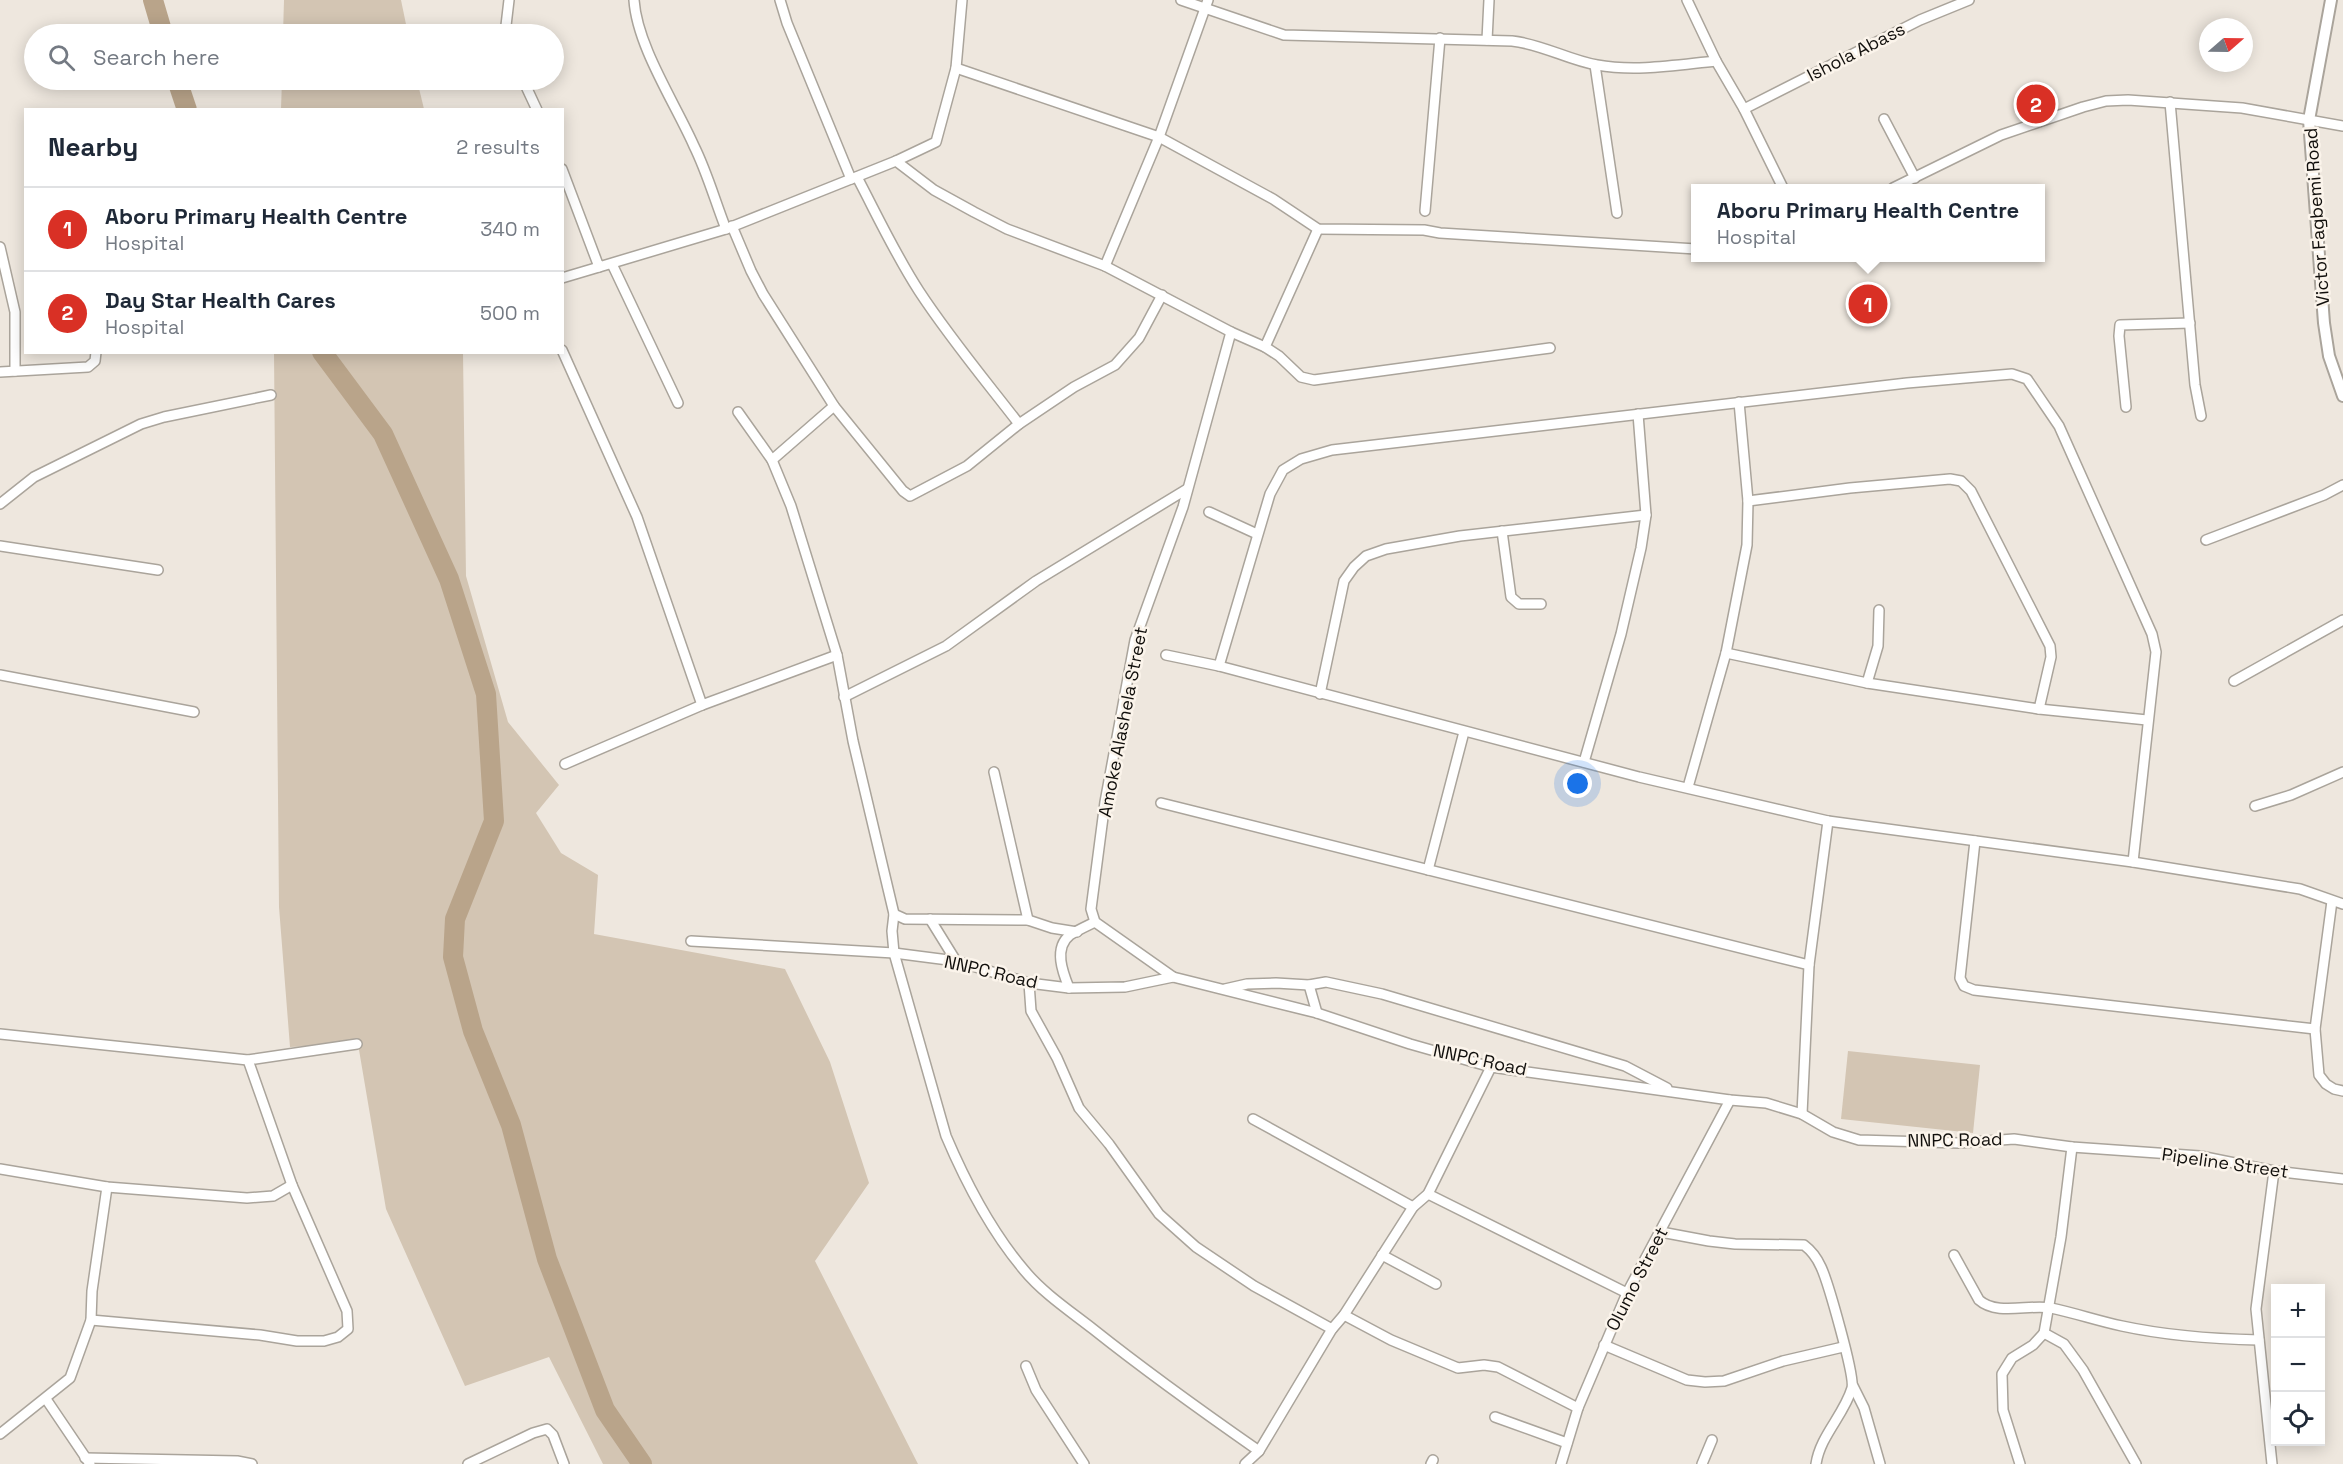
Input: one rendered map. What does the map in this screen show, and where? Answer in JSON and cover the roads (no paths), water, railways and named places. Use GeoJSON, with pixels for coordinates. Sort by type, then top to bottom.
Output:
{"type":"FeatureCollection","features":[{"type":"Feature","properties":{"kind":"street"},"geometry":{"type":"LineString","coordinates":[[506,24],[509,0]]}},
{"type":"Feature","properties":{"kind":"street"},"geometry":{"type":"LineString","coordinates":[[634,0],[638,23],[647,48],[751,271],[834,406],[903,491],[910,496],[967,466],[1019,424],[1074,387],[1115,365],[1139,338],[1162,295]]}},
{"type":"Feature","properties":{"kind":"street"},"geometry":{"type":"LineString","coordinates":[[780,0],[787,23],[854,178],[901,262],[937,317],[1019,424]]}},
{"type":"Feature","properties":{"kind":"street"},"geometry":{"type":"LineString","coordinates":[[564,277],[729,227],[896,161],[936,142],[956,68],[962,0]]}},
{"type":"Feature","properties":{"kind":"street"},"geometry":{"type":"LineString","coordinates":[[1181,0],[1206,3],[1284,35],[1440,38],[1528,43],[1595,65],[1645,69],[1716,61]]}},
{"type":"Feature","properties":{"kind":"street"},"geometry":{"type":"LineString","coordinates":[[1487,40],[1489,0]]}},
{"type":"Feature","properties":{"kind":"street"},"geometry":{"type":"LineString","coordinates":[[1687,0],[1781,184]]}},
{"type":"Feature","properties":{"kind":"street","name":"Ishola Abass"},"geometry":{"type":"LineString","coordinates":[[1744,109],[1920,20],[1969,0]]}},
{"type":"Feature","properties":{"kind":"street","name":"Victor Fagbemi Road"},"geometry":{"type":"LineString","coordinates":[[2331,0],[2309,120],[2324,322],[2329,356],[2343,396]]}},
{"type":"Feature","properties":{"kind":"street"},"geometry":{"type":"LineString","coordinates":[[1105,266],[1159,137],[1206,3]]}},
{"type":"Feature","properties":{"kind":"street"},"geometry":{"type":"LineString","coordinates":[[1425,211],[1440,38]]}},
{"type":"Feature","properties":{"kind":"street"},"geometry":{"type":"LineString","coordinates":[[1595,65],[1617,213]]}},
{"type":"Feature","properties":{"kind":"street"},"geometry":{"type":"LineString","coordinates":[[956,68],[1159,137],[1273,199],[1318,229],[1424,230],[1440,233],[1691,249]]}},
{"type":"Feature","properties":{"kind":"street"},"geometry":{"type":"LineString","coordinates":[[528,90],[536,108]]}},
{"type":"Feature","properties":{"kind":"street"},"geometry":{"type":"LineString","coordinates":[[1903,184],[2001,135],[2106,101],[2170,102],[2242,108],[2343,126]]}},
{"type":"Feature","properties":{"kind":"street"},"geometry":{"type":"LineString","coordinates":[[2170,102],[2195,386],[2201,416]]}},
{"type":"Feature","properties":{"kind":"street"},"geometry":{"type":"LineString","coordinates":[[1884,119],[1915,178]]}},
{"type":"Feature","properties":{"kind":"street"},"geometry":{"type":"LineString","coordinates":[[896,161],[934,190],[1007,229],[1105,266],[1231,332],[1265,347],[1279,356],[1301,377],[1314,380],[1550,348]]}},
{"type":"Feature","properties":{"kind":"street"},"geometry":{"type":"LineString","coordinates":[[564,174],[599,267]]}},
{"type":"Feature","properties":{"kind":"street"},"geometry":{"type":"LineString","coordinates":[[1265,347],[1318,229]]}},
{"type":"Feature","properties":{"kind":"street"},"geometry":{"type":"LineString","coordinates":[[0,247],[15,312],[15,371]]}},
{"type":"Feature","properties":{"kind":"street"},"geometry":{"type":"LineString","coordinates":[[612,264],[678,403]]}},
{"type":"Feature","properties":{"kind":"street"},"geometry":{"type":"LineString","coordinates":[[2126,407],[2120,326],[2159,322],[2190,323]]}},
{"type":"Feature","properties":{"kind":"street","name":"Amoke Alashela Street"},"geometry":{"type":"LineString","coordinates":[[1095,922],[1091,909],[1105,802],[1135,640],[1183,507],[1231,332]]}},
{"type":"Feature","properties":{"kind":"street"},"geometry":{"type":"LineString","coordinates":[[0,372],[88,368],[95,362],[96,354]]}},
{"type":"Feature","properties":{"kind":"street"},"geometry":{"type":"LineString","coordinates":[[564,354],[637,518],[702,705]]}},
{"type":"Feature","properties":{"kind":"street"},"geometry":{"type":"LineString","coordinates":[[1219,666],[1270,494],[1283,470],[1301,459],[1332,450],[1907,383],[2012,374],[2026,379],[2059,426],[2152,634],[2156,652],[2133,862]]}},
{"type":"Feature","properties":{"kind":"street"},"geometry":{"type":"LineString","coordinates":[[0,504],[34,477],[141,424],[164,417],[271,395]]}},
{"type":"Feature","properties":{"kind":"street"},"geometry":{"type":"LineString","coordinates":[[1688,787],[1726,653],[1747,544],[1748,501],[1739,402]]}},
{"type":"Feature","properties":{"kind":"street"},"geometry":{"type":"LineString","coordinates":[[772,459],[834,406]]}},
{"type":"Feature","properties":{"kind":"street"},"geometry":{"type":"LineString","coordinates":[[738,412],[772,459],[791,506],[837,655],[844,697],[894,914],[892,931],[894,953],[946,1136],[956,1160],[1005,1246],[1026,1272],[1060,1303],[1156,1379],[1259,1451]]}},
{"type":"Feature","properties":{"kind":"street"},"geometry":{"type":"LineString","coordinates":[[1584,762],[1621,634],[1646,515],[1638,414]]}},
{"type":"Feature","properties":{"kind":"street"},"geometry":{"type":"LineString","coordinates":[[1748,501],[1850,488],[1950,479],[1960,482],[1971,491],[2050,646],[2051,657],[2039,710]]}},
{"type":"Feature","properties":{"kind":"street"},"geometry":{"type":"LineString","coordinates":[[2206,540],[2324,495],[2343,485]]}},
{"type":"Feature","properties":{"kind":"street"},"geometry":{"type":"LineString","coordinates":[[844,697],[946,646],[1036,581],[1187,489]]}},
{"type":"Feature","properties":{"kind":"street"},"geometry":{"type":"LineString","coordinates":[[1209,512],[1257,534]]}},
{"type":"Feature","properties":{"kind":"street"},"geometry":{"type":"LineString","coordinates":[[1320,694],[1344,581],[1366,556],[1386,549],[1502,531],[1646,515]]}},
{"type":"Feature","properties":{"kind":"street"},"geometry":{"type":"LineString","coordinates":[[1502,531],[1511,597],[1519,604],[1540,604]]}},
{"type":"Feature","properties":{"kind":"street"},"geometry":{"type":"LineString","coordinates":[[0,546],[158,570]]}},
{"type":"Feature","properties":{"kind":"street"},"geometry":{"type":"LineString","coordinates":[[1867,683],[1878,646],[1879,610]]}},
{"type":"Feature","properties":{"kind":"street"},"geometry":{"type":"LineString","coordinates":[[2234,681],[2343,620]]}},
{"type":"Feature","properties":{"kind":"street"},"geometry":{"type":"LineString","coordinates":[[1726,653],[1867,683],[2039,710],[2147,720]]}},
{"type":"Feature","properties":{"kind":"street"},"geometry":{"type":"LineString","coordinates":[[565,764],[702,705],[837,655]]}},
{"type":"Feature","properties":{"kind":"street"},"geometry":{"type":"LineString","coordinates":[[1166,655],[1219,666],[1640,777],[1828,821],[2133,862],[2300,889],[2343,904]]}},
{"type":"Feature","properties":{"kind":"street"},"geometry":{"type":"LineString","coordinates":[[0,675],[194,712]]}},
{"type":"Feature","properties":{"kind":"street"},"geometry":{"type":"LineString","coordinates":[[1428,870],[1464,732]]}},
{"type":"Feature","properties":{"kind":"street"},"geometry":{"type":"LineString","coordinates":[[994,772],[1028,920]]}},
{"type":"Feature","properties":{"kind":"street"},"geometry":{"type":"LineString","coordinates":[[2255,806],[2291,795],[2343,772]]}},
{"type":"Feature","properties":{"kind":"street"},"geometry":{"type":"LineString","coordinates":[[1161,803],[1809,965]]}},
{"type":"Feature","properties":{"kind":"street"},"geometry":{"type":"LineString","coordinates":[[1802,1114],[1809,965],[1828,821]]}},
{"type":"Feature","properties":{"kind":"street"},"geometry":{"type":"LineString","coordinates":[[1976,841],[1960,978],[1964,986],[1974,990],[2315,1029]]}},
{"type":"Feature","properties":{"kind":"street"},"geometry":{"type":"LineString","coordinates":[[2332,901],[2315,1029],[2319,1075],[2326,1084],[2343,1091]]}},
{"type":"Feature","properties":{"kind":"street"},"geometry":{"type":"LineString","coordinates":[[894,914],[905,919],[1028,920],[1052,928],[1077,932]]}},
{"type":"Feature","properties":{"kind":"street"},"geometry":{"type":"LineString","coordinates":[[930,919],[956,961]]}},
{"type":"Feature","properties":{"kind":"street"},"geometry":{"type":"LineString","coordinates":[[1069,988],[1060,965],[1062,949],[1068,936],[1095,922],[1173,977]]}},
{"type":"Feature","properties":{"kind":"street","name":"NNPC Road"},"geometry":{"type":"LineString","coordinates":[[691,941],[894,953],[956,961],[1029,983],[1069,988],[1125,987],[1173,977],[1268,1003],[1317,1013],[1410,1044],[1491,1067],[1766,1103],[1802,1114],[1833,1132],[1859,1140],[1959,1143],[2014,1139],[2072,1146]]}},
{"type":"Feature","properties":{"kind":"street"},"geometry":{"type":"LineString","coordinates":[[1222,989],[1266,983],[1309,985],[1326,982],[1382,994],[1625,1066],[1672,1090]]}},
{"type":"Feature","properties":{"kind":"street"},"geometry":{"type":"LineString","coordinates":[[1029,983],[1031,1011],[1057,1058],[1079,1108],[1109,1144],[1159,1214],[1196,1247],[1254,1286],[1332,1329]]}},
{"type":"Feature","properties":{"kind":"street"},"geometry":{"type":"LineString","coordinates":[[1309,985],[1317,1013]]}},
{"type":"Feature","properties":{"kind":"street"},"geometry":{"type":"LineString","coordinates":[[0,1034],[248,1060],[357,1044]]}},
{"type":"Feature","properties":{"kind":"street"},"geometry":{"type":"LineString","coordinates":[[91,1320],[260,1335],[297,1341],[324,1341],[338,1337],[348,1329],[347,1311],[292,1185],[248,1060]]}},
{"type":"Feature","properties":{"kind":"street"},"geometry":{"type":"LineString","coordinates":[[1245,1464],[1259,1451],[1332,1329],[1344,1315],[1413,1208],[1428,1194],[1491,1067]]}},
{"type":"Feature","properties":{"kind":"street","name":"Olumo Street"},"geometry":{"type":"LineString","coordinates":[[1561,1464],[1578,1408],[1627,1293],[1730,1100]]}},
{"type":"Feature","properties":{"kind":"street"},"geometry":{"type":"LineString","coordinates":[[1253,1119],[1413,1208]]}},
{"type":"Feature","properties":{"kind":"street"},"geometry":{"type":"LineString","coordinates":[[2020,1464],[2003,1410],[2002,1374],[2012,1358],[2033,1345],[2044,1333],[2061,1237],[2072,1146]]}},
{"type":"Feature","properties":{"kind":"street","name":"Pipeline Street"},"geometry":{"type":"LineString","coordinates":[[2072,1146],[2200,1156],[2274,1171],[2343,1179]]}},
{"type":"Feature","properties":{"kind":"street"},"geometry":{"type":"LineString","coordinates":[[0,1169],[107,1187],[247,1198],[273,1196],[292,1185]]}},
{"type":"Feature","properties":{"kind":"street"},"geometry":{"type":"LineString","coordinates":[[2272,1464],[2256,1310],[2274,1171]]}},
{"type":"Feature","properties":{"kind":"street"},"geometry":{"type":"LineString","coordinates":[[0,1434],[70,1378],[91,1320],[92,1291],[107,1187]]}},
{"type":"Feature","properties":{"kind":"street"},"geometry":{"type":"LineString","coordinates":[[1428,1194],[1627,1293]]}},
{"type":"Feature","properties":{"kind":"street"},"geometry":{"type":"LineString","coordinates":[[1661,1232],[1735,1244],[1804,1245],[1812,1252],[1821,1267],[1838,1318],[1852,1386],[1864,1408],[1880,1464]]}},
{"type":"Feature","properties":{"kind":"street"},"geometry":{"type":"LineString","coordinates":[[1382,1255],[1436,1284]]}},
{"type":"Feature","properties":{"kind":"street"},"geometry":{"type":"LineString","coordinates":[[1954,1256],[1972,1290],[1985,1305],[1995,1308],[2048,1308],[2169,1335],[2199,1339],[2259,1340]]}},
{"type":"Feature","properties":{"kind":"street"},"geometry":{"type":"LineString","coordinates":[[1344,1315],[1391,1340],[1458,1368],[1484,1365],[1498,1367],[1578,1408]]}},
{"type":"Feature","properties":{"kind":"street"},"geometry":{"type":"LineString","coordinates":[[2044,1333],[2064,1344],[2083,1370],[2136,1464]]}},
{"type":"Feature","properties":{"kind":"street"},"geometry":{"type":"LineString","coordinates":[[1604,1345],[1687,1380],[1705,1382],[1724,1382],[1783,1361],[1844,1347]]}},
{"type":"Feature","properties":{"kind":"street"},"geometry":{"type":"LineString","coordinates":[[1026,1366],[1036,1390],[1084,1464]]}},
{"type":"Feature","properties":{"kind":"street"},"geometry":{"type":"LineString","coordinates":[[1816,1464],[1822,1444],[1852,1386]]}},
{"type":"Feature","properties":{"kind":"street"},"geometry":{"type":"LineString","coordinates":[[46,1399],[87,1461],[237,1461],[252,1464]]}},
{"type":"Feature","properties":{"kind":"street"},"geometry":{"type":"LineString","coordinates":[[1495,1417],[1567,1443]]}},
{"type":"Feature","properties":{"kind":"street"},"geometry":{"type":"LineString","coordinates":[[468,1464],[533,1433],[547,1429],[553,1435],[564,1464]]}},
{"type":"Feature","properties":{"kind":"street"},"geometry":{"type":"LineString","coordinates":[[1702,1464],[1712,1440]]}},
{"type":"Feature","properties":{"kind":"waterway"},"geometry":{"type":"LineString","coordinates":[[153,0],[160,24]]}},
{"type":"Feature","properties":{"kind":"waterway"},"geometry":{"type":"LineString","coordinates":[[180,90],[186,108]]}},
{"type":"Feature","properties":{"kind":"waterway"},"geometry":{"type":"LineString","coordinates":[[323,354],[383,434],[449,579],[486,694],[494,821],[455,919],[453,957],[473,1031],[511,1125],[547,1259],[605,1410],[642,1464]]}},
{"type":"Feature","properties":{"kind":"place","name":"Day Star Health Cares"},"geometry":{"type":"Point","coordinates":[2036,104]}},
{"type":"Feature","properties":{"kind":"place","name":"Aboru Primary Health Centre"},"geometry":{"type":"Point","coordinates":[1868,304]}}]}
